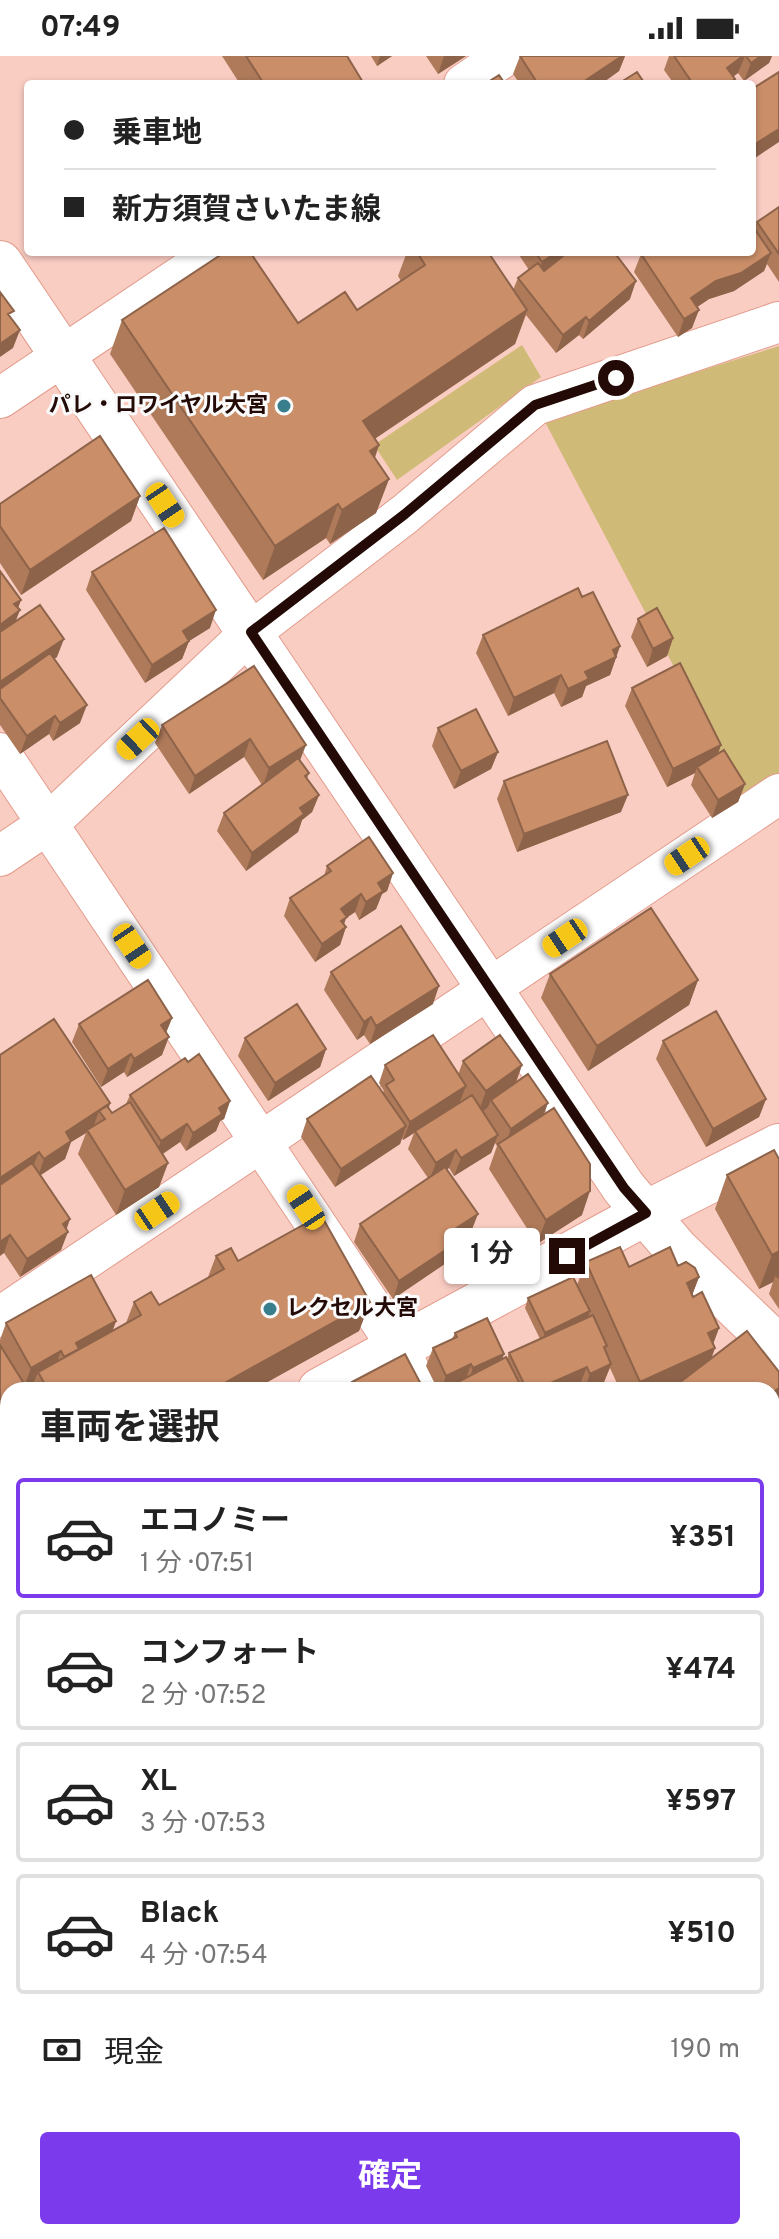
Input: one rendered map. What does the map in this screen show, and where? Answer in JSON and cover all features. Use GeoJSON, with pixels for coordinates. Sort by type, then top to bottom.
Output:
{"type":"FeatureCollection","features":[{"type":"Feature","properties":{"kind":"street"},"geometry":{"type":"LineString","coordinates":[[470,80],[505,56]]}},
{"type":"Feature","properties":{"kind":"street"},"geometry":{"type":"LineString","coordinates":[[0,398],[211,256]]}},
{"type":"Feature","properties":{"kind":"street"},"geometry":{"type":"LineString","coordinates":[[0,263],[624,1188],[676,1249],[779,1348]]}},
{"type":"Feature","properties":{"kind":"street"},"geometry":{"type":"LineString","coordinates":[[0,856],[49,823],[251,632],[405,514],[535,405],[779,322]]}},
{"type":"Feature","properties":{"kind":"street"},"geometry":{"type":"LineString","coordinates":[[0,753],[398,1347],[415,1382]]}},
{"type":"Feature","properties":{"kind":"street"},"geometry":{"type":"LineString","coordinates":[[0,1317],[779,794]]}},
{"type":"Feature","properties":{"kind":"street"},"geometry":{"type":"LineString","coordinates":[[335,1382],[646,1213],[779,1146]]}},
{"type":"Feature","properties":{"kind":"shaded area"},"geometry":{"type":"Polygon","coordinates":[[[522,345],[541,377],[397,480],[374,445],[522,345]]]}},
{"type":"Feature","properties":{"kind":"shaded area"},"geometry":{"type":"Polygon","coordinates":[[[779,346],[779,774],[743,798],[544,420],[779,346]]]}},
{"type":"Feature","properties":{"kind":"building"},"geometry":{"type":"Polygon","coordinates":[[[246,56],[347,56],[362,80],[261,80],[246,56]]]}},
{"type":"Feature","properties":{"kind":"building"},"geometry":{"type":"Polygon","coordinates":[[[520,56],[622,56],[586,80],[535,80],[520,56]]]}},
{"type":"Feature","properties":{"kind":"building"},"geometry":{"type":"Polygon","coordinates":[[[674,56],[743,56],[727,68],[734,80],[690,80],[674,56]]]}},
{"type":"Feature","properties":{"kind":"building"},"geometry":{"type":"Polygon","coordinates":[[[746,56],[761,56],[751,63],[746,56]]]}},
{"type":"Feature","properties":{"kind":"building"},"geometry":{"type":"Polygon","coordinates":[[[637,72],[642,80],[624,80],[637,72]]]}},
{"type":"Feature","properties":{"kind":"building"},"geometry":{"type":"Polygon","coordinates":[[[779,72],[779,129],[756,143],[756,86],[779,72]]]}},
{"type":"Feature","properties":{"kind":"building"},"geometry":{"type":"Polygon","coordinates":[[[779,207],[779,254],[757,222],[779,207]]]}},
{"type":"Feature","properties":{"kind":"building"},"geometry":{"type":"Polygon","coordinates":[[[756,231],[771,253],[741,273],[716,281],[691,298],[699,310],[684,319],[642,256],[756,256],[756,231]]]}},
{"type":"Feature","properties":{"kind":"building","name":"パレ・ロワイヤル大宮"},"geometry":{"type":"Polygon","coordinates":[[[219,256],[253,256],[298,323],[345,292],[357,310],[425,265],[419,256],[491,256],[527,310],[363,421],[379,445],[370,451],[389,479],[342,510],[338,504],[275,546],[122,320],[219,256]]]}},
{"type":"Feature","properties":{"kind":"building"},"geometry":{"type":"Polygon","coordinates":[[[563,256],[617,256],[636,281],[589,321],[586,317],[563,335],[518,278],[538,263],[544,271],[563,256]]]}},
{"type":"Feature","properties":{"kind":"building"},"geometry":{"type":"Polygon","coordinates":[[[0,292],[14,311],[8,314],[20,330],[0,344],[0,292]]]}},
{"type":"Feature","properties":{"kind":"building"},"geometry":{"type":"Polygon","coordinates":[[[100,436],[140,496],[30,570],[0,526],[0,504],[100,436]]]}},
{"type":"Feature","properties":{"kind":"building"},"geometry":{"type":"Polygon","coordinates":[[[164,528],[216,610],[183,631],[189,641],[152,665],[92,572],[164,528]]]}},
{"type":"Feature","properties":{"kind":"building"},"geometry":{"type":"Polygon","coordinates":[[[0,571],[21,600],[14,604],[20,610],[0,625],[0,571]]]}},
{"type":"Feature","properties":{"kind":"building"},"geometry":{"type":"Polygon","coordinates":[[[578,588],[582,597],[593,592],[620,646],[613,650],[616,657],[585,672],[589,679],[568,689],[561,675],[514,698],[483,635],[578,588]]]}},
{"type":"Feature","properties":{"kind":"building"},"geometry":{"type":"Polygon","coordinates":[[[40,605],[64,639],[0,682],[0,632],[40,605]]]}},
{"type":"Feature","properties":{"kind":"building"},"geometry":{"type":"Polygon","coordinates":[[[657,608],[673,638],[653,649],[638,619],[657,608]]]}},
{"type":"Feature","properties":{"kind":"building"},"geometry":{"type":"Polygon","coordinates":[[[50,653],[87,705],[60,723],[55,716],[27,736],[0,698],[0,689],[50,653]]]}},
{"type":"Feature","properties":{"kind":"building"},"geometry":{"type":"Polygon","coordinates":[[[680,663],[721,745],[673,769],[632,688],[680,663]]]}},
{"type":"Feature","properties":{"kind":"building"},"geometry":{"type":"Polygon","coordinates":[[[254,666],[306,745],[269,768],[250,739],[195,776],[162,725],[254,666]]]}},
{"type":"Feature","properties":{"kind":"building"},"geometry":{"type":"Polygon","coordinates":[[[476,709],[498,752],[461,771],[438,728],[476,709]]]}},
{"type":"Feature","properties":{"kind":"building"},"geometry":{"type":"Polygon","coordinates":[[[607,741],[628,795],[524,834],[504,781],[607,741]]]}},
{"type":"Feature","properties":{"kind":"building"},"geometry":{"type":"Polygon","coordinates":[[[724,750],[745,784],[718,800],[697,767],[724,750]]]}},
{"type":"Feature","properties":{"kind":"building"},"geometry":{"type":"Polygon","coordinates":[[[298,758],[309,773],[305,776],[319,795],[300,808],[304,814],[252,853],[224,813],[298,758]]]}},
{"type":"Feature","properties":{"kind":"building"},"geometry":{"type":"Polygon","coordinates":[[[369,837],[393,873],[378,883],[383,891],[366,902],[361,894],[341,909],[347,917],[341,921],[346,927],[322,944],[290,898],[331,871],[327,866],[369,837]]]}},
{"type":"Feature","properties":{"kind":"building"},"geometry":{"type":"Polygon","coordinates":[[[651,908],[698,980],[597,1046],[550,974],[651,908]]]}},
{"type":"Feature","properties":{"kind":"building"},"geometry":{"type":"Polygon","coordinates":[[[401,926],[439,986],[376,1026],[371,1017],[364,1022],[331,972],[401,926]]]}},
{"type":"Feature","properties":{"kind":"building"},"geometry":{"type":"Polygon","coordinates":[[[148,980],[172,1018],[161,1025],[169,1037],[134,1059],[131,1054],[108,1069],[79,1024],[148,980]]]}},
{"type":"Feature","properties":{"kind":"building"},"geometry":{"type":"Polygon","coordinates":[[[297,1004],[326,1049],[275,1083],[245,1038],[297,1004]]]}},
{"type":"Feature","properties":{"kind":"building"},"geometry":{"type":"Polygon","coordinates":[[[716,1011],[766,1099],[713,1129],[663,1041],[716,1011]]]}},
{"type":"Feature","properties":{"kind":"building"},"geometry":{"type":"Polygon","coordinates":[[[54,1019],[110,1103],[66,1132],[71,1141],[44,1159],[39,1152],[0,1178],[0,1055],[54,1019]]]}},
{"type":"Feature","properties":{"kind":"building"},"geometry":{"type":"Polygon","coordinates":[[[433,1035],[466,1086],[410,1122],[386,1085],[394,1080],[385,1065],[433,1035]]]}},
{"type":"Feature","properties":{"kind":"building"},"geometry":{"type":"Polygon","coordinates":[[[500,1035],[522,1065],[486,1091],[463,1061],[500,1035]]]}},
{"type":"Feature","properties":{"kind":"building"},"geometry":{"type":"Polygon","coordinates":[[[199,1054],[230,1101],[219,1108],[222,1114],[193,1133],[187,1124],[161,1141],[130,1095],[185,1058],[188,1062],[199,1054]]]}},
{"type":"Feature","properties":{"kind":"building"},"geometry":{"type":"Polygon","coordinates":[[[528,1074],[548,1103],[511,1129],[491,1100],[528,1074]]]}},
{"type":"Feature","properties":{"kind":"building"},"geometry":{"type":"Polygon","coordinates":[[[371,1076],[406,1126],[341,1169],[307,1119],[371,1076]]]}},
{"type":"Feature","properties":{"kind":"building"},"geometry":{"type":"Polygon","coordinates":[[[472,1095],[498,1135],[461,1158],[456,1150],[436,1163],[415,1131],[472,1095]]]}},
{"type":"Feature","properties":{"kind":"building"},"geometry":{"type":"Polygon","coordinates":[[[130,1102],[168,1163],[125,1190],[87,1130],[105,1119],[99,1111],[107,1106],[112,1113],[130,1102]]]}},
{"type":"Feature","properties":{"kind":"building"},"geometry":{"type":"Polygon","coordinates":[[[554,1108],[590,1164],[590,1191],[546,1220],[498,1144],[554,1108]]]}},
{"type":"Feature","properties":{"kind":"building"},"geometry":{"type":"Polygon","coordinates":[[[774,1150],[779,1159],[779,1251],[772,1255],[727,1175],[774,1150]]]}},
{"type":"Feature","properties":{"kind":"building"},"geometry":{"type":"Polygon","coordinates":[[[32,1163],[70,1219],[63,1224],[68,1232],[27,1259],[10,1235],[0,1242],[0,1185],[32,1163]]]}},
{"type":"Feature","properties":{"kind":"building"},"geometry":{"type":"Polygon","coordinates":[[[445,1167],[478,1214],[452,1231],[459,1241],[399,1281],[360,1224],[445,1167]]]}},
{"type":"Feature","properties":{"kind":"building","name":"レクセル大宮"},"geometry":{"type":"Polygon","coordinates":[[[321,1215],[370,1302],[226,1382],[44,1382],[38,1372],[141,1315],[134,1302],[151,1292],[159,1305],[224,1269],[216,1256],[231,1248],[238,1261],[321,1215]]]}},
{"type":"Feature","properties":{"kind":"building"},"geometry":{"type":"Polygon","coordinates":[[[620,1247],[629,1267],[670,1247],[678,1266],[686,1262],[695,1268],[699,1277],[687,1283],[693,1297],[702,1292],[719,1328],[708,1333],[715,1348],[640,1382],[586,1262],[620,1247]]]}},
{"type":"Feature","properties":{"kind":"building"},"geometry":{"type":"Polygon","coordinates":[[[91,1275],[116,1321],[76,1343],[79,1349],[64,1357],[61,1351],[31,1368],[6,1323],[91,1275]]]}},
{"type":"Feature","properties":{"kind":"building"},"geometry":{"type":"Polygon","coordinates":[[[573,1277],[590,1311],[545,1333],[528,1298],[573,1277]]]}},
{"type":"Feature","properties":{"kind":"building"},"geometry":{"type":"Polygon","coordinates":[[[593,1315],[607,1346],[604,1347],[611,1364],[590,1374],[587,1367],[553,1382],[523,1382],[509,1353],[593,1315]]]}},
{"type":"Feature","properties":{"kind":"building"},"geometry":{"type":"Polygon","coordinates":[[[487,1318],[504,1354],[446,1376],[433,1348],[457,1337],[455,1333],[487,1318]]]}},
{"type":"Feature","properties":{"kind":"building"},"geometry":{"type":"Polygon","coordinates":[[[747,1331],[779,1372],[779,1382],[680,1382],[747,1331]]]}},
{"type":"Feature","properties":{"kind":"building"},"geometry":{"type":"Polygon","coordinates":[[[0,1345],[23,1382],[0,1382],[0,1345]]]}},
{"type":"Feature","properties":{"kind":"building"},"geometry":{"type":"Polygon","coordinates":[[[405,1354],[420,1382],[352,1382],[405,1354]]]}},
{"type":"Feature","properties":{"kind":"building"},"geometry":{"type":"Polygon","coordinates":[[[506,1357],[519,1382],[458,1382],[506,1357]]]}},
{"type":"Feature","properties":{"kind":"place","name":"パレ・ロワイヤル大宮"},"geometry":{"type":"Point","coordinates":[284,406]}},
{"type":"Feature","properties":{"kind":"place","name":"レクセル大宮"},"geometry":{"type":"Point","coordinates":[270,1309]}},
{"type":"Feature","properties":{"kind":"route"},"geometry":{"type":"LineString","coordinates":[[567,1256],[646,1213],[624,1188],[251,632],[405,514],[535,405],[616,378]]}}]}
